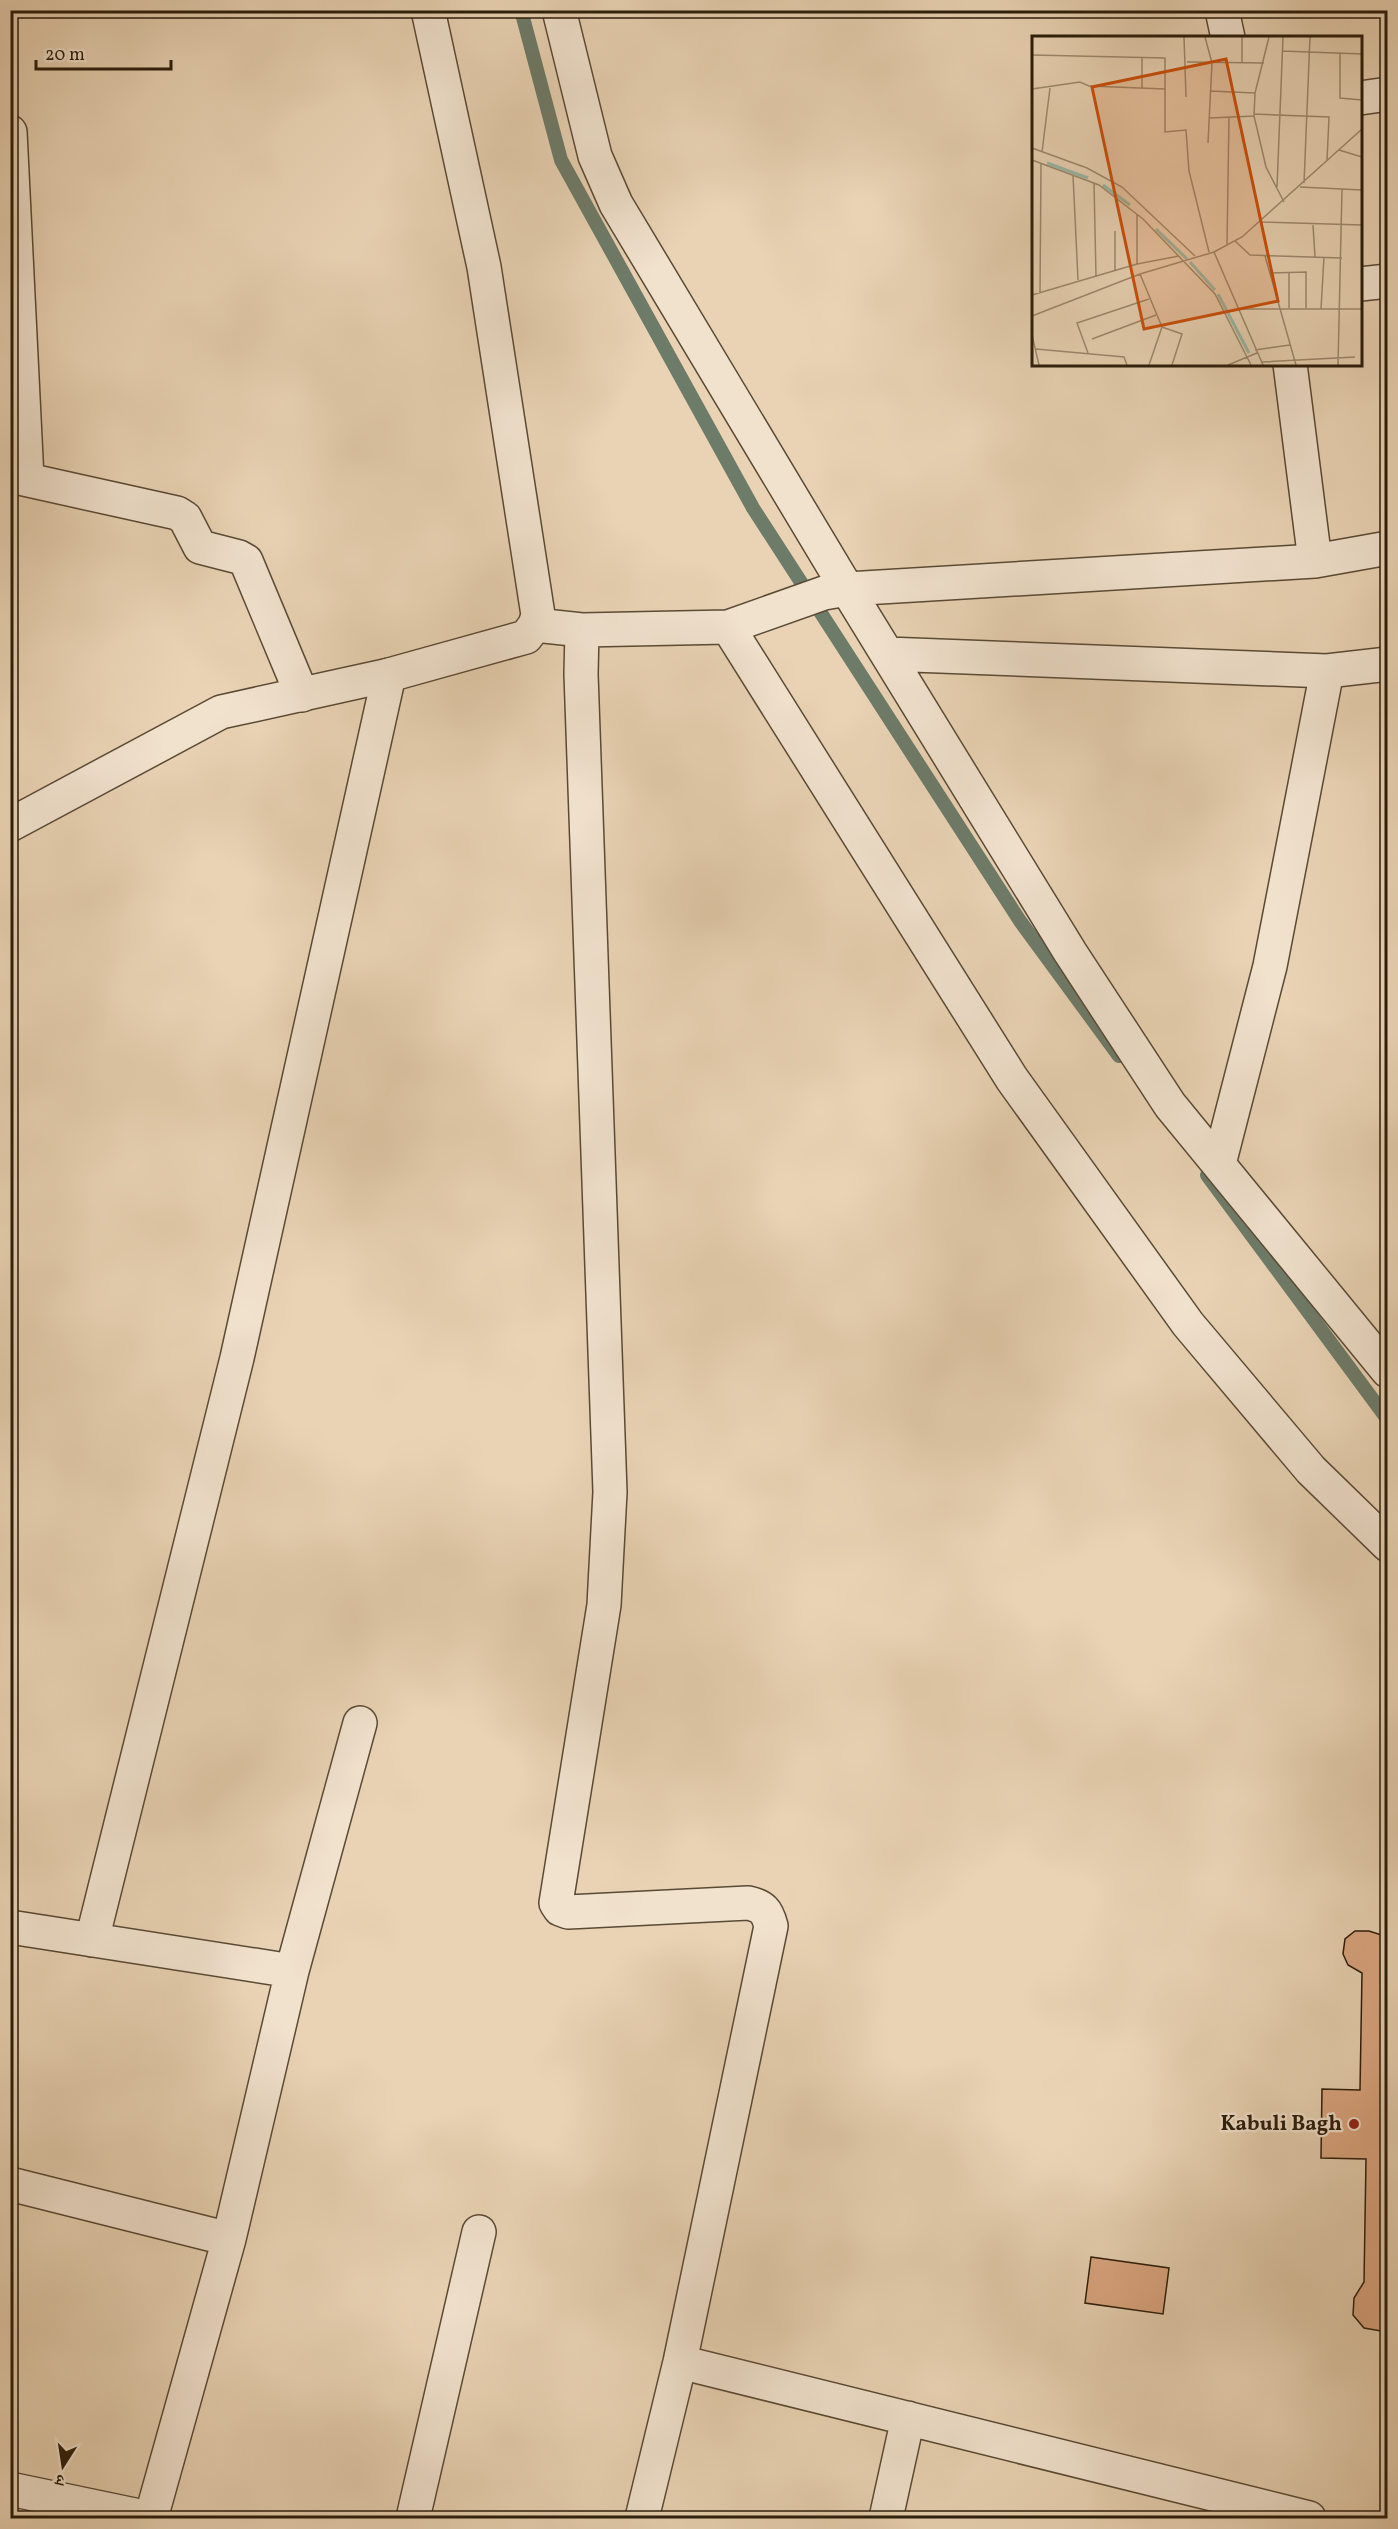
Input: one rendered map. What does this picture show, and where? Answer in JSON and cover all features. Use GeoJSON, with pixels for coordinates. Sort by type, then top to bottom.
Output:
{"type":"FeatureCollection","features":[{"type":"Feature","properties":{"kind":"street"},"geometry":{"type":"LineString","coordinates":[[12,823],[221,712],[389,675],[526,638],[535,625],[538,615],[484,267],[428,10]]}},
{"type":"Feature","properties":{"kind":"street"},"geometry":{"type":"LineString","coordinates":[[559,10],[595,156],[616,204],[836,591],[887,654],[1070,952],[1170,1105],[1388,1371]]}},
{"type":"Feature","properties":{"kind":"street"},"geometry":{"type":"LineString","coordinates":[[1222,10],[1228,36]]}},
{"type":"Feature","properties":{"kind":"street"},"geometry":{"type":"LineString","coordinates":[[1362,98],[1388,94]]}},
{"type":"Feature","properties":{"kind":"street"},"geometry":{"type":"LineString","coordinates":[[10,132],[19,477],[177,513],[185,518],[200,547],[239,556],[246,561],[302,695]]}},
{"type":"Feature","properties":{"kind":"street"},"geometry":{"type":"LineString","coordinates":[[1362,284],[1388,281]]}},
{"type":"Feature","properties":{"kind":"street"},"geometry":{"type":"LineString","coordinates":[[1290,366],[1315,561]]}},
{"type":"Feature","properties":{"kind":"street"},"geometry":{"type":"LineString","coordinates":[[535,625],[582,630],[738,622],[836,591],[1315,561],[1388,548]]}},
{"type":"Feature","properties":{"kind":"street"},"geometry":{"type":"LineString","coordinates":[[738,622],[1012,1079],[1188,1324],[1311,1470],[1388,1545]]}},
{"type":"Feature","properties":{"kind":"street"},"geometry":{"type":"LineString","coordinates":[[582,630],[581,674],[610,1492],[604,1605],[556,1903],[560,1909],[568,1911],[748,1903],[761,1906],[768,1914],[771,1926],[680,2362],[642,2518]]}},
{"type":"Feature","properties":{"kind":"street"},"geometry":{"type":"LineString","coordinates":[[887,654],[1327,671],[1388,664]]}},
{"type":"Feature","properties":{"kind":"street"},"geometry":{"type":"LineString","coordinates":[[1219,1164],[1270,966],[1327,671]]}},
{"type":"Feature","properties":{"kind":"street"},"geometry":{"type":"LineString","coordinates":[[92,1940],[237,1358],[389,675]]}},
{"type":"Feature","properties":{"kind":"street"},"geometry":{"type":"LineString","coordinates":[[10,2489],[150,2518],[229,2239],[292,1971],[360,1723]]}},
{"type":"Feature","properties":{"kind":"street"},"geometry":{"type":"LineString","coordinates":[[10,1927],[292,1971]]}},
{"type":"Feature","properties":{"kind":"street"},"geometry":{"type":"LineString","coordinates":[[10,2184],[229,2239]]}},
{"type":"Feature","properties":{"kind":"street"},"geometry":{"type":"LineString","coordinates":[[413,2518],[479,2232]]}},
{"type":"Feature","properties":{"kind":"street"},"geometry":{"type":"LineString","coordinates":[[680,2362],[1310,2518]]}},
{"type":"Feature","properties":{"kind":"street"},"geometry":{"type":"LineString","coordinates":[[886,2518],[908,2418]]}},
{"type":"Feature","properties":{"kind":"building","name":"Kabuli Bagh"},"geometry":{"type":"Polygon","coordinates":[[[1355,1931],[1369,1931],[1388,1937],[1388,2327],[1381,2331],[1364,2328],[1353,2315],[1354,2298],[1364,2282],[1366,2159],[1321,2158],[1322,2089],[1360,2090],[1362,1973],[1348,1965],[1343,1954],[1345,1939],[1355,1931]]]}},
{"type":"Feature","properties":{"kind":"building"},"geometry":{"type":"Polygon","coordinates":[[[1091,2257],[1169,2268],[1163,2314],[1085,2303],[1091,2257]]]}},
{"type":"Feature","properties":{"kind":"waterway"},"geometry":{"type":"LineString","coordinates":[[521,10],[561,160],[753,508],[1020,921],[1119,1056]]}},
{"type":"Feature","properties":{"kind":"waterway"},"geometry":{"type":"LineString","coordinates":[[1207,1175],[1388,1420]]}},
{"type":"Feature","properties":{"kind":"place","name":"Kabuli Bagh"},"geometry":{"type":"Point","coordinates":[1354,2124]}}]}
